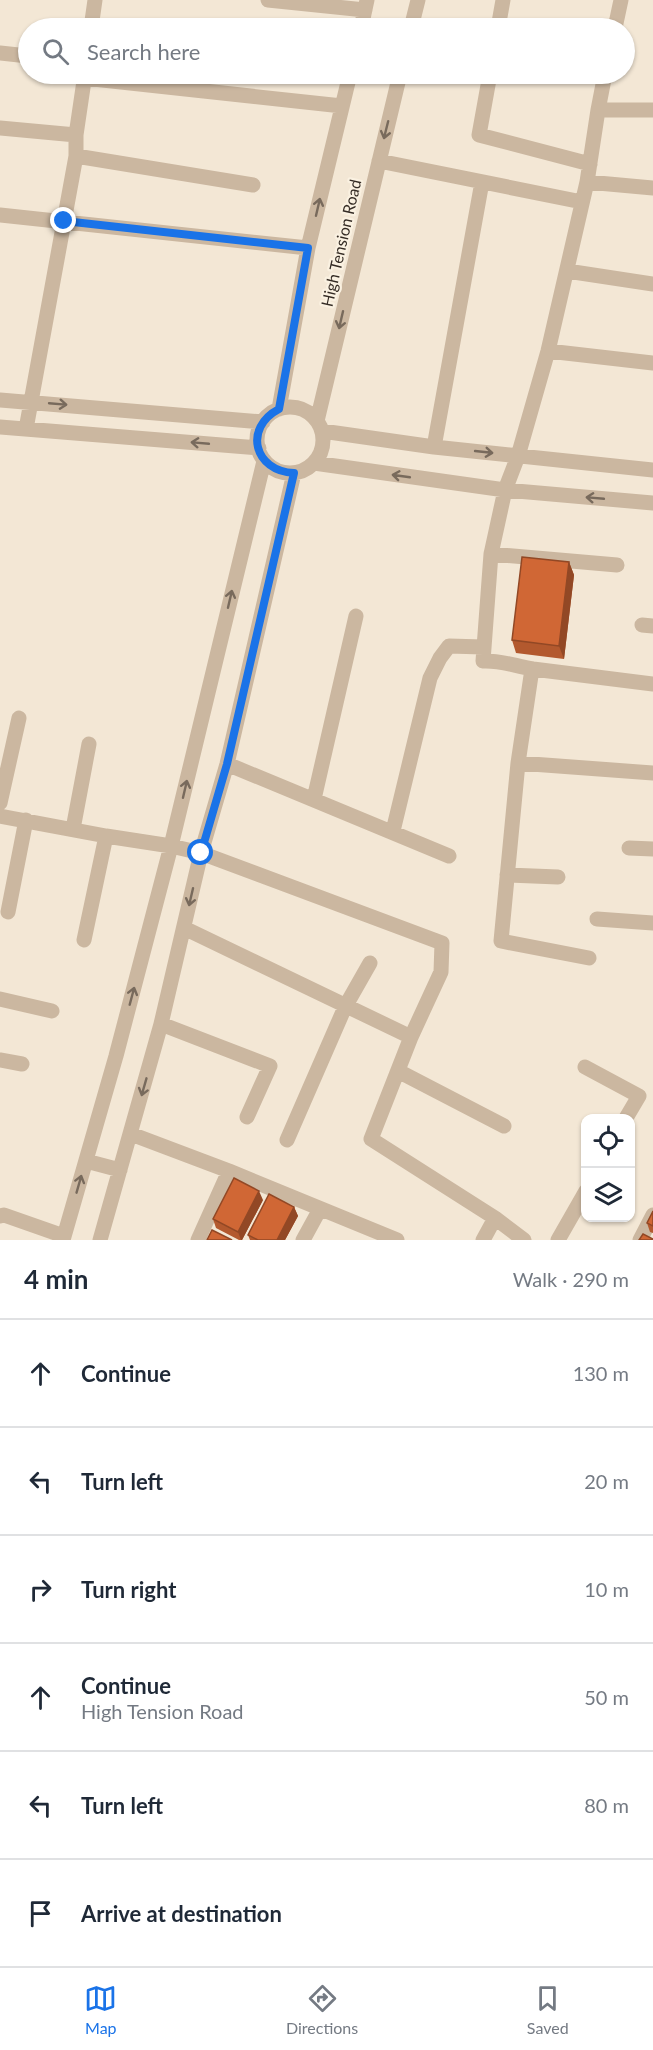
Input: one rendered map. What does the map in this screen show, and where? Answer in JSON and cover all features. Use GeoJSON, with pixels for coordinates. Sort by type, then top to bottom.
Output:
{"type":"FeatureCollection","features":[{"type":"Feature","properties":{"kind":"street"},"geometry":{"type":"LineString","coordinates":[[92,18],[95,0]]}},
{"type":"Feature","properties":{"kind":"street"},"geometry":{"type":"LineString","coordinates":[[268,0],[366,5]]}},
{"type":"Feature","properties":{"kind":"street"},"geometry":{"type":"LineString","coordinates":[[414,18],[418,0]]}},
{"type":"Feature","properties":{"kind":"street"},"geometry":{"type":"LineString","coordinates":[[499,18],[502,0]]}},
{"type":"Feature","properties":{"kind":"street"},"geometry":{"type":"LineString","coordinates":[[617,18],[621,0]]}},
{"type":"Feature","properties":{"kind":"street"},"geometry":{"type":"LineString","coordinates":[[0,53],[18,55]]}},
{"type":"Feature","properties":{"kind":"street"},"geometry":{"type":"LineString","coordinates":[[26,429],[76,156],[76,135],[83,84]]}},
{"type":"Feature","properties":{"kind":"street"},"geometry":{"type":"LineString","coordinates":[[153,84],[342,106]]}},
{"type":"Feature","properties":{"kind":"street","name":"High Tension Road"},"geometry":{"type":"LineString","coordinates":[[279,409],[308,248],[348,84]]}},
{"type":"Feature","properties":{"kind":"street","name":"High Tension Road"},"geometry":{"type":"LineString","coordinates":[[320,426],[398,84]]}},
{"type":"Feature","properties":{"kind":"street"},"geometry":{"type":"LineString","coordinates":[[488,84],[479,135],[590,164]]}},
{"type":"Feature","properties":{"kind":"street"},"geometry":{"type":"LineString","coordinates":[[603,84],[587,182],[567,272],[519,456],[505,490],[491,554],[483,661],[499,660],[509,665],[532,669],[653,684]]}},
{"type":"Feature","properties":{"kind":"street"},"geometry":{"type":"LineString","coordinates":[[597,110],[653,110]]}},
{"type":"Feature","properties":{"kind":"street"},"geometry":{"type":"LineString","coordinates":[[0,128],[76,135]]}},
{"type":"Feature","properties":{"kind":"street"},"geometry":{"type":"LineString","coordinates":[[76,156],[253,185]]}},
{"type":"Feature","properties":{"kind":"street"},"geometry":{"type":"LineString","coordinates":[[379,161],[582,202]]}},
{"type":"Feature","properties":{"kind":"street"},"geometry":{"type":"LineString","coordinates":[[434,447],[482,182]]}},
{"type":"Feature","properties":{"kind":"street"},"geometry":{"type":"LineString","coordinates":[[587,182],[653,188]]}},
{"type":"Feature","properties":{"kind":"street"},"geometry":{"type":"LineString","coordinates":[[0,215],[308,248]]}},
{"type":"Feature","properties":{"kind":"street"},"geometry":{"type":"LineString","coordinates":[[567,272],[653,284]]}},
{"type":"Feature","properties":{"kind":"street"},"geometry":{"type":"LineString","coordinates":[[548,351],[653,363]]}},
{"type":"Feature","properties":{"kind":"street"},"geometry":{"type":"LineString","coordinates":[[0,400],[263,422]]}},
{"type":"Feature","properties":{"kind":"street"},"geometry":{"type":"LineString","coordinates":[[300,408],[309,413],[320,426],[323,443],[320,454],[305,470],[283,473],[272,468],[261,454],[257,441],[258,431],[270,414],[279,409],[300,408]]}},
{"type":"Feature","properties":{"kind":"street"},"geometry":{"type":"LineString","coordinates":[[320,426],[434,447],[653,470]]}},
{"type":"Feature","properties":{"kind":"street"},"geometry":{"type":"LineString","coordinates":[[0,427],[261,454]]}},
{"type":"Feature","properties":{"kind":"street"},"geometry":{"type":"LineString","coordinates":[[0,1216],[4,1215],[64,1238],[171,846],[261,454]]}},
{"type":"Feature","properties":{"kind":"street"},"geometry":{"type":"LineString","coordinates":[[314,463],[505,490],[653,504]]}},
{"type":"Feature","properties":{"kind":"street"},"geometry":{"type":"LineString","coordinates":[[100,1240],[161,1024],[201,853],[227,764],[294,473]]}},
{"type":"Feature","properties":{"kind":"street"},"geometry":{"type":"LineString","coordinates":[[491,554],[617,565]]}},
{"type":"Feature","properties":{"kind":"street"},"geometry":{"type":"LineString","coordinates":[[314,799],[356,616]]}},
{"type":"Feature","properties":{"kind":"street"},"geometry":{"type":"LineString","coordinates":[[393,831],[430,678],[449,646],[483,646]]}},
{"type":"Feature","properties":{"kind":"street"},"geometry":{"type":"LineString","coordinates":[[532,669],[518,763],[501,941],[589,958]]}},
{"type":"Feature","properties":{"kind":"street"},"geometry":{"type":"LineString","coordinates":[[0,803],[19,718]]}},
{"type":"Feature","properties":{"kind":"street"},"geometry":{"type":"LineString","coordinates":[[73,829],[89,744]]}},
{"type":"Feature","properties":{"kind":"street"},"geometry":{"type":"LineString","coordinates":[[518,763],[653,773]]}},
{"type":"Feature","properties":{"kind":"street"},"geometry":{"type":"LineString","coordinates":[[227,764],[449,856]]}},
{"type":"Feature","properties":{"kind":"street"},"geometry":{"type":"LineString","coordinates":[[0,816],[201,853],[442,943],[441,972],[411,1037],[371,1140],[495,1218],[524,1240]]}},
{"type":"Feature","properties":{"kind":"street"},"geometry":{"type":"LineString","coordinates":[[8,912],[26,820]]}},
{"type":"Feature","properties":{"kind":"street"},"geometry":{"type":"LineString","coordinates":[[84,940],[106,836]]}},
{"type":"Feature","properties":{"kind":"street"},"geometry":{"type":"LineString","coordinates":[[629,848],[653,849]]}},
{"type":"Feature","properties":{"kind":"street"},"geometry":{"type":"LineString","coordinates":[[507,874],[558,877]]}},
{"type":"Feature","properties":{"kind":"street"},"geometry":{"type":"LineString","coordinates":[[597,919],[653,923]]}},
{"type":"Feature","properties":{"kind":"street"},"geometry":{"type":"LineString","coordinates":[[184,928],[411,1037]]}},
{"type":"Feature","properties":{"kind":"street"},"geometry":{"type":"LineString","coordinates":[[287,1140],[345,1007],[370,963]]}},
{"type":"Feature","properties":{"kind":"street"},"geometry":{"type":"LineString","coordinates":[[0,999],[52,1011]]}},
{"type":"Feature","properties":{"kind":"street"},"geometry":{"type":"LineString","coordinates":[[161,1024],[270,1066],[247,1117]]}},
{"type":"Feature","properties":{"kind":"street"},"geometry":{"type":"LineString","coordinates":[[0,1060],[22,1064]]}},
{"type":"Feature","properties":{"kind":"street"},"geometry":{"type":"LineString","coordinates":[[585,1067],[639,1096],[629,1114]]}},
{"type":"Feature","properties":{"kind":"street"},"geometry":{"type":"LineString","coordinates":[[399,1071],[504,1126]]}},
{"type":"Feature","properties":{"kind":"street"},"geometry":{"type":"LineString","coordinates":[[131,1134],[229,1171],[397,1240]]}},
{"type":"Feature","properties":{"kind":"street"},"geometry":{"type":"LineString","coordinates":[[86,1161],[120,1170]]}},
{"type":"Feature","properties":{"kind":"street"},"geometry":{"type":"LineString","coordinates":[[198,1240],[229,1171]]}},
{"type":"Feature","properties":{"kind":"street"},"geometry":{"type":"LineString","coordinates":[[558,1240],[581,1198]]}},
{"type":"Feature","properties":{"kind":"street"},"geometry":{"type":"LineString","coordinates":[[303,1240],[320,1209]]}},
{"type":"Feature","properties":{"kind":"street"},"geometry":{"type":"LineString","coordinates":[[640,1240],[653,1215]]}},
{"type":"Feature","properties":{"kind":"street"},"geometry":{"type":"LineString","coordinates":[[483,1240],[495,1218]]}},
{"type":"Feature","properties":{"kind":"building"},"geometry":{"type":"Polygon","coordinates":[[[522,557],[569,562],[559,646],[512,640],[522,557]]]}},
{"type":"Feature","properties":{"kind":"building"},"geometry":{"type":"Polygon","coordinates":[[[234,1178],[259,1191],[238,1232],[213,1219],[234,1178]]]}},
{"type":"Feature","properties":{"kind":"building"},"geometry":{"type":"Polygon","coordinates":[[[269,1194],[294,1207],[277,1240],[258,1240],[248,1235],[269,1194]]]}},
{"type":"Feature","properties":{"kind":"building"},"geometry":{"type":"Polygon","coordinates":[[[653,1211],[653,1226],[647,1223],[653,1211]]]}},
{"type":"Feature","properties":{"kind":"building"},"geometry":{"type":"Polygon","coordinates":[[[212,1230],[232,1240],[207,1240],[212,1230]]]}},
{"type":"Feature","properties":{"kind":"building"},"geometry":{"type":"Polygon","coordinates":[[[643,1234],[653,1239],[653,1240],[639,1240],[643,1234]]]}},
{"type":"Feature","properties":{"kind":"route"},"geometry":{"type":"LineString","coordinates":[[64,221],[308,248],[279,409],[263,422],[258,431],[257,441],[264,461],[272,468],[283,473],[294,473],[227,764],[201,853]]}}]}
